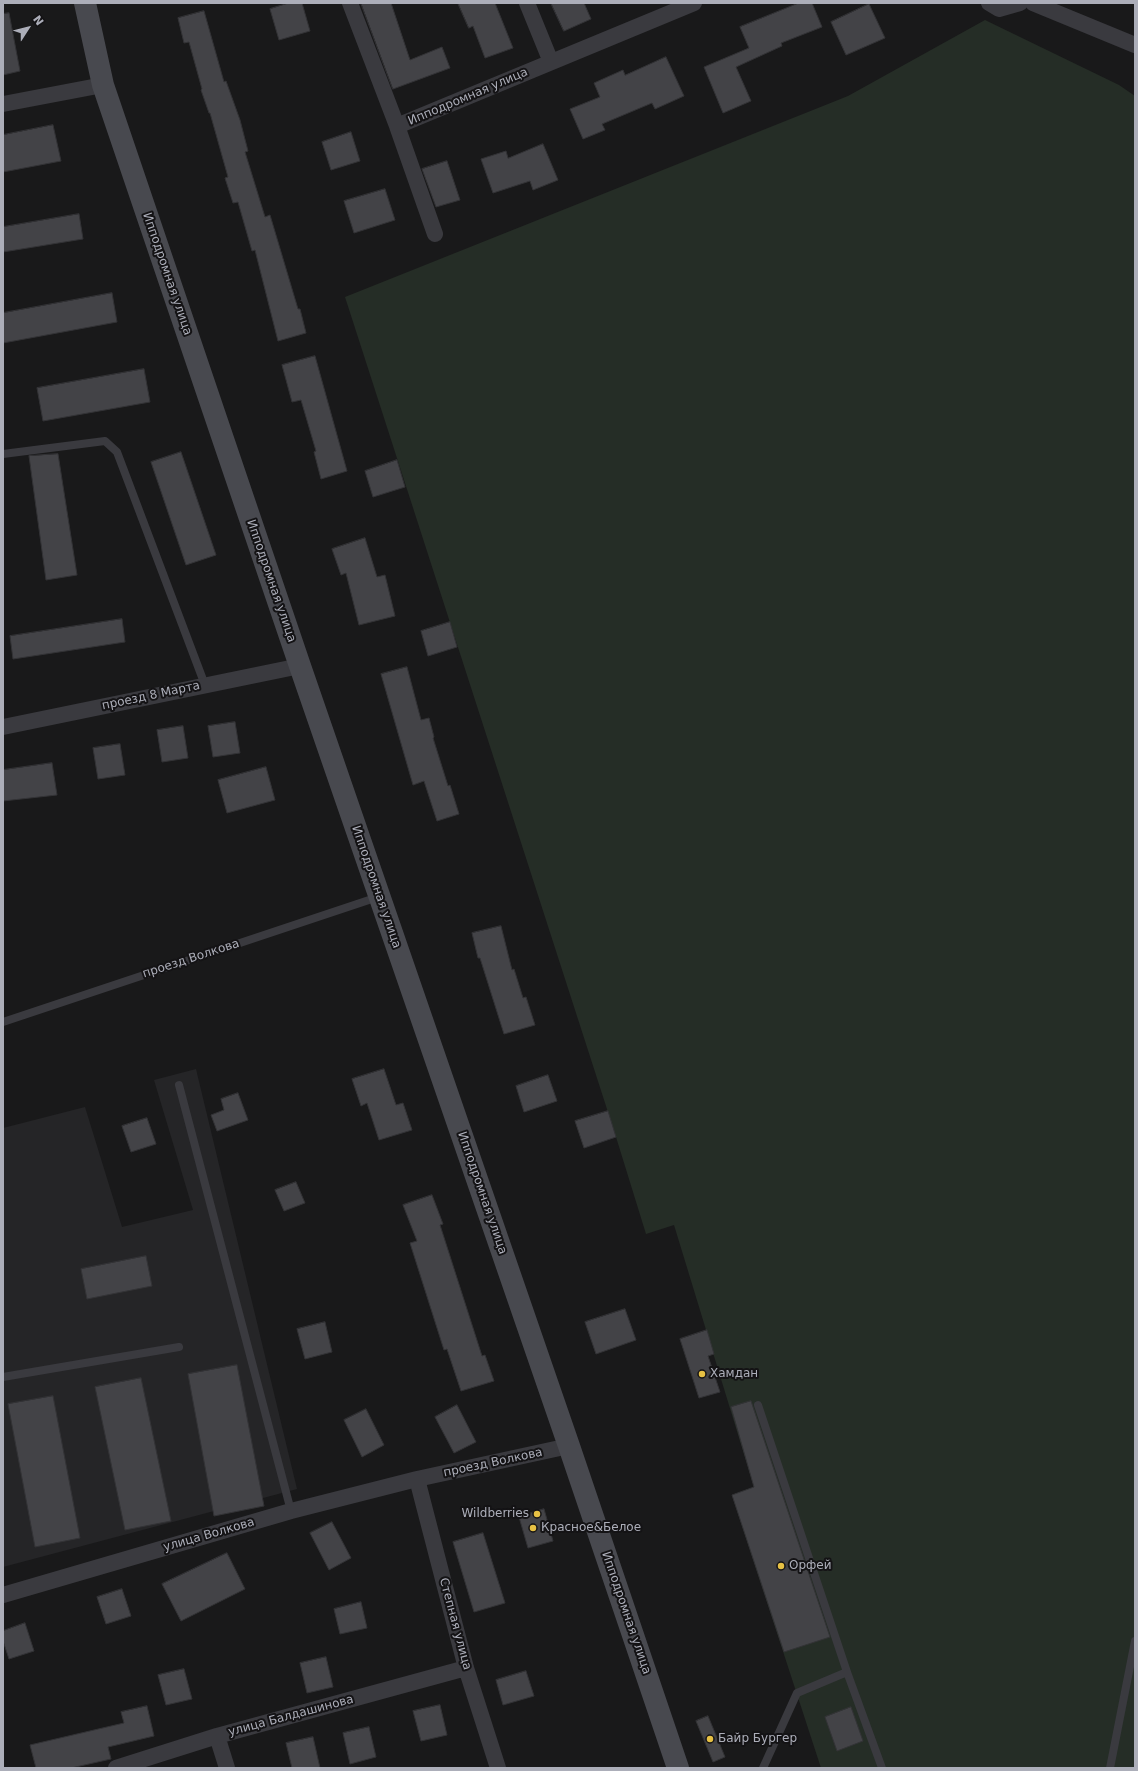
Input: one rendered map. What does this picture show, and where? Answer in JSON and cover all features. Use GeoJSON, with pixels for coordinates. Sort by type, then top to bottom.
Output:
{"type":"FeatureCollection","features":[{"type":"Feature","properties":{"kind":"main road","name":"Ипподромная улица"},"geometry":{"type":"LineString","coordinates":[[85,3],[103,85],[300,666],[569,1446],[678,1768]]}},
{"type":"Feature","properties":{"kind":"street","name":"Ипподромная улица"},"geometry":{"type":"LineString","coordinates":[[350,3],[397,126],[694,3]]}},
{"type":"Feature","properties":{"kind":"street"},"geometry":{"type":"LineString","coordinates":[[527,3],[551,62]]}},
{"type":"Feature","properties":{"kind":"street"},"geometry":{"type":"LineString","coordinates":[[989,3],[999,9],[1020,3]]}},
{"type":"Feature","properties":{"kind":"street"},"geometry":{"type":"LineString","coordinates":[[1033,3],[1135,45]]}},
{"type":"Feature","properties":{"kind":"street"},"geometry":{"type":"LineString","coordinates":[[3,104],[103,85]]}},
{"type":"Feature","properties":{"kind":"street"},"geometry":{"type":"LineString","coordinates":[[397,126],[435,234]]}},
{"type":"Feature","properties":{"kind":"street","name":"проезд 8 Марта"},"geometry":{"type":"LineString","coordinates":[[3,727],[300,666]]}},
{"type":"Feature","properties":{"kind":"street","name":"проезд Волкова"},"geometry":{"type":"LineString","coordinates":[[416,1479],[569,1446]]}},
{"type":"Feature","properties":{"kind":"street","name":"улица Волкова"},"geometry":{"type":"LineString","coordinates":[[3,1595],[291,1511],[416,1479]]}},
{"type":"Feature","properties":{"kind":"street","name":"Степная улица"},"geometry":{"type":"LineString","coordinates":[[416,1479],[466,1668],[498,1768]]}},
{"type":"Feature","properties":{"kind":"street","name":"улица Балдашинова"},"geometry":{"type":"LineString","coordinates":[[116,1768],[217,1736],[466,1668]]}},
{"type":"Feature","properties":{"kind":"street"},"geometry":{"type":"LineString","coordinates":[[217,1736],[227,1768]]}},
{"type":"Feature","properties":{"kind":"lane"},"geometry":{"type":"LineString","coordinates":[[3,454],[105,440],[117,452],[204,685]]}},
{"type":"Feature","properties":{"kind":"lane","name":"проезд Волкова"},"geometry":{"type":"LineString","coordinates":[[3,1022],[379,896]]}},
{"type":"Feature","properties":{"kind":"lane"},"geometry":{"type":"LineString","coordinates":[[178,1085],[291,1511]]}},
{"type":"Feature","properties":{"kind":"lane"},"geometry":{"type":"LineString","coordinates":[[3,1377],[179,1347]]}},
{"type":"Feature","properties":{"kind":"lane"},"geometry":{"type":"LineString","coordinates":[[758,1405],[847,1672],[882,1768]]}},
{"type":"Feature","properties":{"kind":"lane"},"geometry":{"type":"LineString","coordinates":[[1110,1768],[1135,1641]]}},
{"type":"Feature","properties":{"kind":"lane"},"geometry":{"type":"LineString","coordinates":[[764,1768],[797,1694],[847,1672]]}},
{"type":"Feature","properties":{"kind":"shaded area"},"geometry":{"type":"Polygon","coordinates":[[[985,20],[1119,85],[1135,96],[1135,1768],[821,1768],[732,1495],[754,1487],[674,1225],[646,1234],[345,297],[848,96],[985,20]]]}},
{"type":"Feature","properties":{"kind":"shaded area"},"geometry":{"type":"Polygon","coordinates":[[[196,1069],[297,1489],[3,1567],[3,1128],[85,1107],[122,1227],[193,1210],[154,1080],[196,1069]]]}},
{"type":"Feature","properties":{"kind":"building"},"geometry":{"type":"Polygon","coordinates":[[[289,3],[302,3],[310,31],[279,40],[270,9],[289,3]]]}},
{"type":"Feature","properties":{"kind":"building"},"geometry":{"type":"Polygon","coordinates":[[[361,3],[391,3],[410,60],[442,47],[450,68],[393,89],[361,3]]]}},
{"type":"Feature","properties":{"kind":"building"},"geometry":{"type":"Polygon","coordinates":[[[458,3],[495,3],[513,48],[485,58],[473,26],[469,28],[458,3]]]}},
{"type":"Feature","properties":{"kind":"building"},"geometry":{"type":"Polygon","coordinates":[[[551,3],[584,3],[591,19],[564,31],[551,3]]]}},
{"type":"Feature","properties":{"kind":"building"},"geometry":{"type":"Polygon","coordinates":[[[799,3],[812,3],[822,27],[781,43],[782,46],[736,67],[751,101],[723,113],[704,67],[749,48],[740,27],[799,3]]]}},
{"type":"Feature","properties":{"kind":"building"},"geometry":{"type":"Polygon","coordinates":[[[869,4],[885,38],[846,55],[831,22],[869,4]]]}},
{"type":"Feature","properties":{"kind":"building"},"geometry":{"type":"Polygon","coordinates":[[[204,11],[224,82],[226,81],[240,120],[248,151],[245,152],[265,217],[270,215],[298,309],[300,309],[306,333],[278,341],[255,250],[252,251],[238,202],[233,203],[225,178],[228,177],[210,113],[201,90],[202,89],[189,42],[184,43],[178,18],[204,11]]]}},
{"type":"Feature","properties":{"kind":"building"},"geometry":{"type":"Polygon","coordinates":[[[9,13],[20,71],[3,75],[3,14],[9,13]]]}},
{"type":"Feature","properties":{"kind":"building"},"geometry":{"type":"Polygon","coordinates":[[[666,57],[684,96],[655,109],[652,103],[602,124],[605,130],[583,139],[570,109],[600,97],[594,83],[623,70],[625,75],[666,57]]]}},
{"type":"Feature","properties":{"kind":"building"},"geometry":{"type":"Polygon","coordinates":[[[53,125],[61,161],[3,172],[3,135],[53,125]]]}},
{"type":"Feature","properties":{"kind":"building"},"geometry":{"type":"Polygon","coordinates":[[[351,132],[360,161],[331,170],[322,142],[351,132]]]}},
{"type":"Feature","properties":{"kind":"building"},"geometry":{"type":"Polygon","coordinates":[[[543,144],[558,180],[533,190],[530,181],[493,193],[481,159],[506,151],[508,158],[543,144]]]}},
{"type":"Feature","properties":{"kind":"building"},"geometry":{"type":"Polygon","coordinates":[[[447,161],[460,200],[436,207],[422,169],[447,161]]]}},
{"type":"Feature","properties":{"kind":"building"},"geometry":{"type":"Polygon","coordinates":[[[385,189],[395,220],[354,233],[344,201],[385,189]]]}},
{"type":"Feature","properties":{"kind":"building"},"geometry":{"type":"Polygon","coordinates":[[[79,214],[83,239],[3,252],[3,227],[79,214]]]}},
{"type":"Feature","properties":{"kind":"building"},"geometry":{"type":"Polygon","coordinates":[[[112,293],[117,322],[3,343],[3,313],[112,293]]]}},
{"type":"Feature","properties":{"kind":"building"},"geometry":{"type":"Polygon","coordinates":[[[315,356],[347,471],[321,479],[314,452],[316,451],[301,400],[292,402],[282,365],[315,356]]]}},
{"type":"Feature","properties":{"kind":"building"},"geometry":{"type":"Polygon","coordinates":[[[144,369],[150,402],[43,421],[37,388],[144,369]]]}},
{"type":"Feature","properties":{"kind":"building"},"geometry":{"type":"Polygon","coordinates":[[[181,452],[216,555],[186,565],[151,462],[181,452]]]}},
{"type":"Feature","properties":{"kind":"building"},"geometry":{"type":"Polygon","coordinates":[[[58,454],[77,575],[46,580],[29,456],[58,454]]]}},
{"type":"Feature","properties":{"kind":"building"},"geometry":{"type":"Polygon","coordinates":[[[397,460],[405,487],[373,497],[365,471],[397,460]]]}},
{"type":"Feature","properties":{"kind":"building"},"geometry":{"type":"Polygon","coordinates":[[[365,538],[377,577],[385,575],[395,616],[359,625],[346,573],[341,575],[332,549],[365,538]]]}},
{"type":"Feature","properties":{"kind":"building"},"geometry":{"type":"Polygon","coordinates":[[[122,619],[125,642],[13,659],[10,636],[122,619]]]}},
{"type":"Feature","properties":{"kind":"building"},"geometry":{"type":"Polygon","coordinates":[[[450,622],[457,647],[428,656],[421,631],[450,622]]]}},
{"type":"Feature","properties":{"kind":"building"},"geometry":{"type":"Polygon","coordinates":[[[407,667],[421,720],[429,718],[433,738],[448,786],[450,785],[459,814],[437,821],[424,781],[413,785],[381,674],[407,667]]]}},
{"type":"Feature","properties":{"kind":"building"},"geometry":{"type":"Polygon","coordinates":[[[235,722],[240,753],[213,757],[208,726],[235,722]]]}},
{"type":"Feature","properties":{"kind":"building"},"geometry":{"type":"Polygon","coordinates":[[[183,726],[188,758],[162,762],[157,730],[183,726]]]}},
{"type":"Feature","properties":{"kind":"building"},"geometry":{"type":"Polygon","coordinates":[[[120,744],[125,775],[98,779],[93,748],[120,744]]]}},
{"type":"Feature","properties":{"kind":"building"},"geometry":{"type":"Polygon","coordinates":[[[52,763],[57,795],[3,801],[3,770],[52,763]]]}},
{"type":"Feature","properties":{"kind":"building"},"geometry":{"type":"Polygon","coordinates":[[[266,767],[275,800],[227,813],[218,780],[266,767]]]}},
{"type":"Feature","properties":{"kind":"building"},"geometry":{"type":"Polygon","coordinates":[[[501,926],[512,970],[514,969],[523,998],[526,997],[535,1025],[504,1034],[480,958],[478,958],[472,933],[501,926]]]}},
{"type":"Feature","properties":{"kind":"building"},"geometry":{"type":"Polygon","coordinates":[[[384,1069],[396,1105],[403,1103],[412,1130],[379,1140],[367,1103],[361,1106],[352,1079],[384,1069]]]}},
{"type":"Feature","properties":{"kind":"building"},"geometry":{"type":"Polygon","coordinates":[[[548,1075],[557,1101],[524,1112],[516,1086],[548,1075]]]}},
{"type":"Feature","properties":{"kind":"building"},"geometry":{"type":"Polygon","coordinates":[[[238,1093],[248,1120],[217,1131],[211,1115],[224,1110],[221,1099],[238,1093]]]}},
{"type":"Feature","properties":{"kind":"building"},"geometry":{"type":"Polygon","coordinates":[[[608,1111],[616,1137],[584,1148],[575,1121],[608,1111]]]}},
{"type":"Feature","properties":{"kind":"building"},"geometry":{"type":"Polygon","coordinates":[[[147,1118],[156,1144],[131,1152],[122,1126],[147,1118]]]}},
{"type":"Feature","properties":{"kind":"building"},"geometry":{"type":"Polygon","coordinates":[[[296,1182],[305,1203],[284,1211],[275,1190],[296,1182]]]}},
{"type":"Feature","properties":{"kind":"building"},"geometry":{"type":"Polygon","coordinates":[[[432,1195],[443,1224],[440,1225],[482,1356],[485,1355],[494,1381],[461,1391],[447,1349],[444,1350],[410,1243],[417,1241],[403,1205],[432,1195]]]}},
{"type":"Feature","properties":{"kind":"building"},"geometry":{"type":"Polygon","coordinates":[[[146,1256],[152,1286],[87,1299],[81,1269],[146,1256]]]}},
{"type":"Feature","properties":{"kind":"building"},"geometry":{"type":"Polygon","coordinates":[[[625,1309],[636,1340],[596,1354],[585,1322],[625,1309]]]}},
{"type":"Feature","properties":{"kind":"building"},"geometry":{"type":"Polygon","coordinates":[[[325,1322],[332,1352],[305,1359],[297,1329],[325,1322]]]}},
{"type":"Feature","properties":{"kind":"building","name":"Хамдан"},"geometry":{"type":"Polygon","coordinates":[[[707,1330],[714,1354],[708,1356],[720,1392],[699,1398],[680,1339],[707,1330]]]}},
{"type":"Feature","properties":{"kind":"building"},"geometry":{"type":"Polygon","coordinates":[[[237,1365],[264,1506],[214,1516],[188,1374],[237,1365]]]}},
{"type":"Feature","properties":{"kind":"building"},"geometry":{"type":"Polygon","coordinates":[[[141,1378],[171,1521],[125,1530],[95,1387],[141,1378]]]}},
{"type":"Feature","properties":{"kind":"building"},"geometry":{"type":"Polygon","coordinates":[[[53,1396],[80,1538],[35,1547],[8,1404],[53,1396]]]}},
{"type":"Feature","properties":{"kind":"building","name":"Орфей"},"geometry":{"type":"Polygon","coordinates":[[[751,1401],[830,1637],[784,1652],[732,1495],[754,1487],[731,1407],[751,1401]]]}},
{"type":"Feature","properties":{"kind":"building"},"geometry":{"type":"Polygon","coordinates":[[[457,1405],[476,1442],[454,1453],[435,1417],[457,1405]]]}},
{"type":"Feature","properties":{"kind":"building"},"geometry":{"type":"Polygon","coordinates":[[[366,1409],[384,1445],[362,1457],[344,1420],[366,1409]]]}},
{"type":"Feature","properties":{"kind":"building"},"geometry":{"type":"Polygon","coordinates":[[[544,1509],[553,1541],[528,1548],[519,1517],[544,1509]]]}},
{"type":"Feature","properties":{"kind":"building"},"geometry":{"type":"Polygon","coordinates":[[[332,1522],[351,1558],[329,1570],[310,1533],[332,1522]]]}},
{"type":"Feature","properties":{"kind":"building"},"geometry":{"type":"Polygon","coordinates":[[[483,1533],[505,1603],[474,1612],[453,1542],[483,1533]]]}},
{"type":"Feature","properties":{"kind":"building"},"geometry":{"type":"Polygon","coordinates":[[[227,1553],[245,1589],[181,1621],[162,1584],[227,1553]]]}},
{"type":"Feature","properties":{"kind":"building"},"geometry":{"type":"Polygon","coordinates":[[[122,1589],[131,1616],[106,1624],[97,1597],[122,1589]]]}},
{"type":"Feature","properties":{"kind":"building"},"geometry":{"type":"Polygon","coordinates":[[[361,1602],[367,1628],[340,1634],[334,1609],[361,1602]]]}},
{"type":"Feature","properties":{"kind":"building"},"geometry":{"type":"Polygon","coordinates":[[[25,1623],[34,1651],[9,1659],[3,1641],[3,1631],[25,1623]]]}},
{"type":"Feature","properties":{"kind":"building"},"geometry":{"type":"Polygon","coordinates":[[[326,1657],[333,1687],[307,1693],[300,1663],[326,1657]]]}},
{"type":"Feature","properties":{"kind":"building"},"geometry":{"type":"Polygon","coordinates":[[[184,1669],[192,1699],[166,1705],[158,1675],[184,1669]]]}},
{"type":"Feature","properties":{"kind":"building"},"geometry":{"type":"Polygon","coordinates":[[[526,1671],[534,1696],[503,1705],[496,1680],[526,1671]]]}},
{"type":"Feature","properties":{"kind":"building"},"geometry":{"type":"Polygon","coordinates":[[[440,1705],[447,1735],[421,1741],[413,1711],[440,1705]]]}},
{"type":"Feature","properties":{"kind":"building"},"geometry":{"type":"Polygon","coordinates":[[[147,1706],[154,1736],[108,1747],[111,1759],[71,1768],[36,1768],[30,1745],[124,1723],[121,1712],[147,1706]]]}},
{"type":"Feature","properties":{"kind":"building"},"geometry":{"type":"Polygon","coordinates":[[[851,1707],[863,1741],[837,1751],[825,1717],[851,1707]]]}},
{"type":"Feature","properties":{"kind":"building","name":"Байр Бургер"},"geometry":{"type":"Polygon","coordinates":[[[708,1716],[725,1757],[713,1762],[696,1721],[708,1716]]]}},
{"type":"Feature","properties":{"kind":"building"},"geometry":{"type":"Polygon","coordinates":[[[369,1727],[376,1757],[350,1764],[343,1733],[369,1727]]]}},
{"type":"Feature","properties":{"kind":"building"},"geometry":{"type":"Polygon","coordinates":[[[313,1737],[320,1768],[292,1768],[286,1743],[313,1737]]]}},
{"type":"Feature","properties":{"kind":"place","name":"Хамдан"},"geometry":{"type":"Point","coordinates":[702,1374]}},
{"type":"Feature","properties":{"kind":"place","name":"Wildberries"},"geometry":{"type":"Point","coordinates":[537,1514]}},
{"type":"Feature","properties":{"kind":"place","name":"Красное&Белое"},"geometry":{"type":"Point","coordinates":[533,1528]}},
{"type":"Feature","properties":{"kind":"place","name":"Орфей"},"geometry":{"type":"Point","coordinates":[781,1566]}},
{"type":"Feature","properties":{"kind":"place","name":"Байр Бургер"},"geometry":{"type":"Point","coordinates":[710,1739]}}]}
